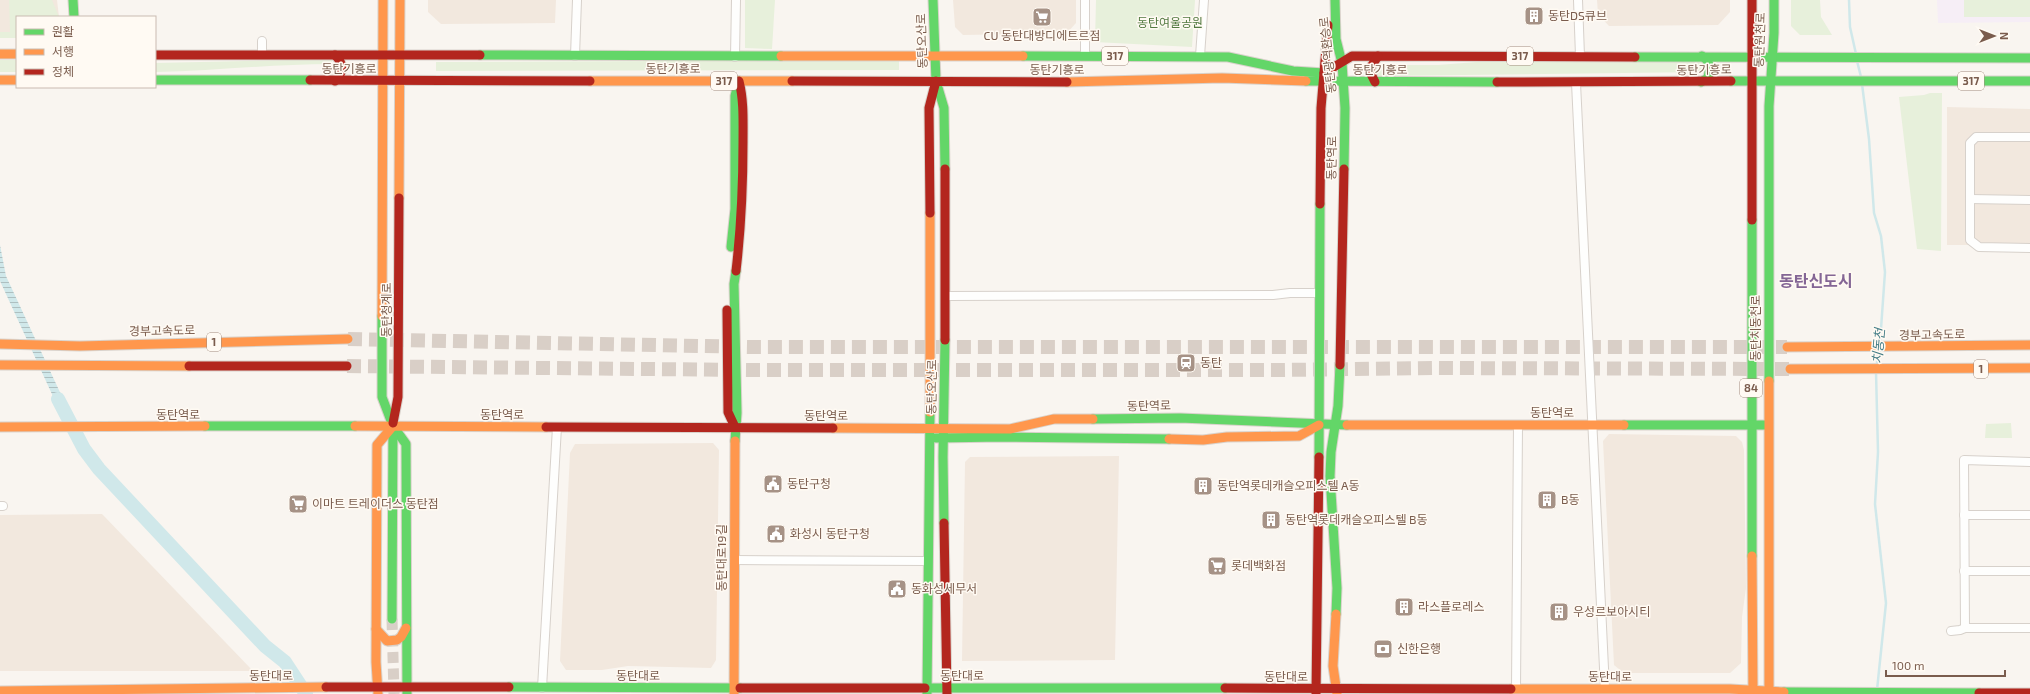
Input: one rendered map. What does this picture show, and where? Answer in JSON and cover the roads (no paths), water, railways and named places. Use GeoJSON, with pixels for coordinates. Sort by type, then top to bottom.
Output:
{"type":"FeatureCollection","features":[{"type":"Feature","properties":{"kind":"main road"},"geometry":{"type":"LineString","coordinates":[[72,0],[74,16]]}},
{"type":"Feature","properties":{"kind":"main road"},"geometry":{"type":"LineString","coordinates":[[383,0],[382,397],[393,426],[406,444],[407,691]]}},
{"type":"Feature","properties":{"kind":"main road","name":"동탄청계로"},"geometry":{"type":"LineString","coordinates":[[392,619],[393,426],[398,397],[400,0]]}},
{"type":"Feature","properties":{"kind":"main road","name":"동탄오산로"},"geometry":{"type":"LineString","coordinates":[[933,0],[936,81],[944,108],[946,296],[944,433],[947,691]]}},
{"type":"Feature","properties":{"kind":"main road","name":"동탄광역환승로"},"geometry":{"type":"LineString","coordinates":[[1321,108],[1328,39],[1328,0]]}},
{"type":"Feature","properties":{"kind":"main road","name":"동탄광역환승로"},"geometry":{"type":"LineString","coordinates":[[1335,0],[1336,39],[1342,63],[1345,108]]}},
{"type":"Feature","properties":{"kind":"main road","name":"동탄원천로"},"geometry":{"type":"LineString","coordinates":[[1752,0],[1752,82]]}},
{"type":"Feature","properties":{"kind":"main road","name":"동탄원천로"},"geometry":{"type":"LineString","coordinates":[[1770,82],[1774,0]]}},
{"type":"Feature","properties":{"kind":"main road"},"geometry":{"type":"LineString","coordinates":[[0,54],[16,54]]}},
{"type":"Feature","properties":{"kind":"main road","name":"동탄기흥로"},"geometry":{"type":"LineString","coordinates":[[156,55],[735,57],[1085,55],[1200,56],[1228,57],[1343,82],[1576,83],[2030,81]]}},
{"type":"Feature","properties":{"kind":"main road"},"geometry":{"type":"LineString","coordinates":[[334,81],[341,75],[343,68],[342,62],[335,55]]}},
{"type":"Feature","properties":{"kind":"main road","name":"동탄기흥로"},"geometry":{"type":"LineString","coordinates":[[156,80],[1110,82],[1222,78],[1323,77],[1352,56],[1908,56],[2030,58]]}},
{"type":"Feature","properties":{"kind":"main road"},"geometry":{"type":"LineString","coordinates":[[1375,82],[1369,70],[1372,63],[1378,56]]}},
{"type":"Feature","properties":{"kind":"main road"},"geometry":{"type":"LineString","coordinates":[[1701,82],[1708,78],[1710,64],[1708,59],[1702,56]]}},
{"type":"Feature","properties":{"kind":"main road"},"geometry":{"type":"LineString","coordinates":[[0,80],[16,80]]}},
{"type":"Feature","properties":{"kind":"main road"},"geometry":{"type":"LineString","coordinates":[[735,428],[728,412],[726,326],[728,264],[735,209],[735,96],[738,81]]}},
{"type":"Feature","properties":{"kind":"main road","name":"동탄오산로"},"geometry":{"type":"LineString","coordinates":[[927,691],[928,433],[931,297],[929,108],[936,81]]}},
{"type":"Feature","properties":{"kind":"main road","name":"동탄치동천로"},"geometry":{"type":"LineString","coordinates":[[1752,82],[1751,424],[1753,692]]}},
{"type":"Feature","properties":{"kind":"main road","name":"동탄치동천로"},"geometry":{"type":"LineString","coordinates":[[1769,693],[1768,424],[1770,82]]}},
{"type":"Feature","properties":{"kind":"main road","name":"동탄역로"},"geometry":{"type":"LineString","coordinates":[[1316,691],[1315,666],[1319,478],[1321,108]]}},
{"type":"Feature","properties":{"kind":"main road","name":"동탄역로"},"geometry":{"type":"LineString","coordinates":[[1337,691],[1333,666],[1337,588],[1330,476],[1338,406],[1342,326],[1345,108]]}},
{"type":"Feature","properties":{"kind":"main road","name":"경부고속도로"},"geometry":{"type":"LineString","coordinates":[[0,344],[80,346],[348,339]]}},
{"type":"Feature","properties":{"kind":"main road","name":"경부고속도로"},"geometry":{"type":"LineString","coordinates":[[1787,347],[1933,347],[2030,345]]}},
{"type":"Feature","properties":{"kind":"main road","name":"1"},"geometry":{"type":"LineString","coordinates":[[0,366],[347,366]]}},
{"type":"Feature","properties":{"kind":"main road","name":"1"},"geometry":{"type":"LineString","coordinates":[[1790,370],[1846,368],[2030,368]]}},
{"type":"Feature","properties":{"kind":"main road","name":"동탄역로"},"geometry":{"type":"LineString","coordinates":[[944,433],[1010,428],[1054,419],[1180,418],[1319,425],[1768,424]]}},
{"type":"Feature","properties":{"kind":"main road"},"geometry":{"type":"LineString","coordinates":[[1253,422],[1254,436]]}},
{"type":"Feature","properties":{"kind":"main road","name":"동탄역로"},"geometry":{"type":"LineString","coordinates":[[0,427],[393,426],[908,429],[928,433],[1003,437],[1203,440],[1254,436],[1299,436],[1319,425]]}},
{"type":"Feature","properties":{"kind":"main road"},"geometry":{"type":"LineString","coordinates":[[378,691],[376,662],[377,445],[393,426]]}},
{"type":"Feature","properties":{"kind":"main road","name":"동탄대로19길"},"geometry":{"type":"LineString","coordinates":[[734,691],[735,428]]}},
{"type":"Feature","properties":{"kind":"main road"},"geometry":{"type":"LineString","coordinates":[[1319,478],[1330,476]]}},
{"type":"Feature","properties":{"kind":"main road"},"geometry":{"type":"LineString","coordinates":[[376,629],[386,640],[396,641],[402,637],[406,627]]}},
{"type":"Feature","properties":{"kind":"main road"},"geometry":{"type":"LineString","coordinates":[[927,644],[934,650],[944,648],[946,646]]}},
{"type":"Feature","properties":{"kind":"main road","name":"동탄대로"},"geometry":{"type":"LineString","coordinates":[[0,691],[281,687],[337,688],[378,691],[542,688],[694,691],[1337,691],[1605,689],[1769,693],[2030,693]]}},
{"type":"Feature","properties":{"kind":"street"},"geometry":{"type":"LineString","coordinates":[[575,56],[577,0]]}},
{"type":"Feature","properties":{"kind":"street"},"geometry":{"type":"LineString","coordinates":[[735,57],[736,0]]}},
{"type":"Feature","properties":{"kind":"street"},"geometry":{"type":"LineString","coordinates":[[1085,0],[1085,55]]}},
{"type":"Feature","properties":{"kind":"street"},"geometry":{"type":"LineString","coordinates":[[1200,56],[1204,0]]}},
{"type":"Feature","properties":{"kind":"street"},"geometry":{"type":"LineString","coordinates":[[1578,0],[1580,56]]}},
{"type":"Feature","properties":{"kind":"street"},"geometry":{"type":"LineString","coordinates":[[262,41],[262,55]]}},
{"type":"Feature","properties":{"kind":"street"},"geometry":{"type":"LineString","coordinates":[[1576,83],[1605,689]]}},
{"type":"Feature","properties":{"kind":"street"},"geometry":{"type":"LineString","coordinates":[[2030,137],[1976,137],[1970,143],[1970,240],[1978,247],[2030,248]]}},
{"type":"Feature","properties":{"kind":"street"},"geometry":{"type":"LineString","coordinates":[[1970,199],[2030,200]]}},
{"type":"Feature","properties":{"kind":"street"},"geometry":{"type":"LineString","coordinates":[[946,296],[1273,295],[1290,293],[1320,293]]}},
{"type":"Feature","properties":{"kind":"street"},"geometry":{"type":"LineString","coordinates":[[1516,689],[1518,425]]}},
{"type":"Feature","properties":{"kind":"street"},"geometry":{"type":"LineString","coordinates":[[542,688],[556,427]]}},
{"type":"Feature","properties":{"kind":"street"},"geometry":{"type":"LineString","coordinates":[[1964,628],[1964,460],[2030,462]]}},
{"type":"Feature","properties":{"kind":"street"},"geometry":{"type":"LineString","coordinates":[[1964,515],[2030,515]]}},
{"type":"Feature","properties":{"kind":"street"},"geometry":{"type":"LineString","coordinates":[[734,560],[928,561]]}},
{"type":"Feature","properties":{"kind":"street"},"geometry":{"type":"LineString","coordinates":[[1964,571],[2030,571]]}},
{"type":"Feature","properties":{"kind":"street"},"geometry":{"type":"LineString","coordinates":[[1952,631],[1964,628],[2030,628]]}},
{"type":"Feature","properties":{"kind":"water"},"geometry":{"type":"Polygon","coordinates":[[[0,245],[6,276],[71,416],[62,416],[0,281],[0,245]]]}},
{"type":"Feature","properties":{"kind":"waterway","name":"치동천"},"geometry":{"type":"LineString","coordinates":[[1849,0],[1850,27],[1856,54]]}},
{"type":"Feature","properties":{"kind":"waterway","name":"치동천"},"geometry":{"type":"LineString","coordinates":[[1857,61],[1861,77]]}},
{"type":"Feature","properties":{"kind":"waterway","name":"치동천"},"geometry":{"type":"LineString","coordinates":[[1862,84],[1869,139],[1874,213],[1881,236],[1885,272],[1880,343]]}},
{"type":"Feature","properties":{"kind":"waterway","name":"치동천"},"geometry":{"type":"LineString","coordinates":[[1877,363],[1878,352]]}},
{"type":"Feature","properties":{"kind":"waterway","name":"치동천"},"geometry":{"type":"LineString","coordinates":[[1876,372],[1878,452],[1875,504],[1886,603],[1877,690]]}},
{"type":"Feature","properties":{"kind":"waterway"},"geometry":{"type":"LineString","coordinates":[[58,399],[84,449],[99,469],[265,646],[285,662],[306,694]]}},
{"type":"Feature","properties":{"kind":"tunnel"},"geometry":{"type":"LineString","coordinates":[[348,339],[751,347],[1787,347]]}},
{"type":"Feature","properties":{"kind":"tunnel"},"geometry":{"type":"LineString","coordinates":[[347,366],[746,370],[1281,370],[1434,368],[1790,369]]}},
{"type":"Feature","properties":{"kind":"tunnel"},"geometry":{"type":"LineString","coordinates":[[392,619],[394,694]]}},
{"type":"Feature","properties":{"kind":"place","name":"동탄DS큐브"},"geometry":{"type":"Point","coordinates":[1534,16]}},
{"type":"Feature","properties":{"kind":"place","name":"CU 동탄대방디에트르점"},"geometry":{"type":"Point","coordinates":[1042,17]}},
{"type":"Feature","properties":{"kind":"place","name":"동탄"},"geometry":{"type":"Point","coordinates":[1186,363]}},
{"type":"Feature","properties":{"kind":"place","name":"동탄구청"},"geometry":{"type":"Point","coordinates":[773,484]}},
{"type":"Feature","properties":{"kind":"place","name":"동탄역롯데캐슬오피스텔 A동"},"geometry":{"type":"Point","coordinates":[1203,486]}},
{"type":"Feature","properties":{"kind":"place","name":"B동"},"geometry":{"type":"Point","coordinates":[1547,500]}},
{"type":"Feature","properties":{"kind":"place","name":"이마트 트레이더스 동탄점"},"geometry":{"type":"Point","coordinates":[298,504]}},
{"type":"Feature","properties":{"kind":"place","name":"동탄역롯데캐슬오피스텔 B동"},"geometry":{"type":"Point","coordinates":[1271,520]}},
{"type":"Feature","properties":{"kind":"place","name":"화성시 동탄구청"},"geometry":{"type":"Point","coordinates":[776,534]}},
{"type":"Feature","properties":{"kind":"place","name":"롯데백화점"},"geometry":{"type":"Point","coordinates":[1217,566]}},
{"type":"Feature","properties":{"kind":"place","name":"동화성세무서"},"geometry":{"type":"Point","coordinates":[897,589]}},
{"type":"Feature","properties":{"kind":"place","name":"라스플로레스"},"geometry":{"type":"Point","coordinates":[1404,607]}},
{"type":"Feature","properties":{"kind":"place","name":"우성르보아시티"},"geometry":{"type":"Point","coordinates":[1559,612]}},
{"type":"Feature","properties":{"kind":"place","name":"신한은행"},"geometry":{"type":"Point","coordinates":[1383,649]}},
{"type":"Feature","properties":{"kind":"district","name":"동탄신도시"},"geometry":{"type":"Point","coordinates":[1816,281]}},
{"type":"Feature","properties":{"kind":"park label","name":"동탄여울공원"},"geometry":{"type":"Point","coordinates":[1170,23]}}]}
